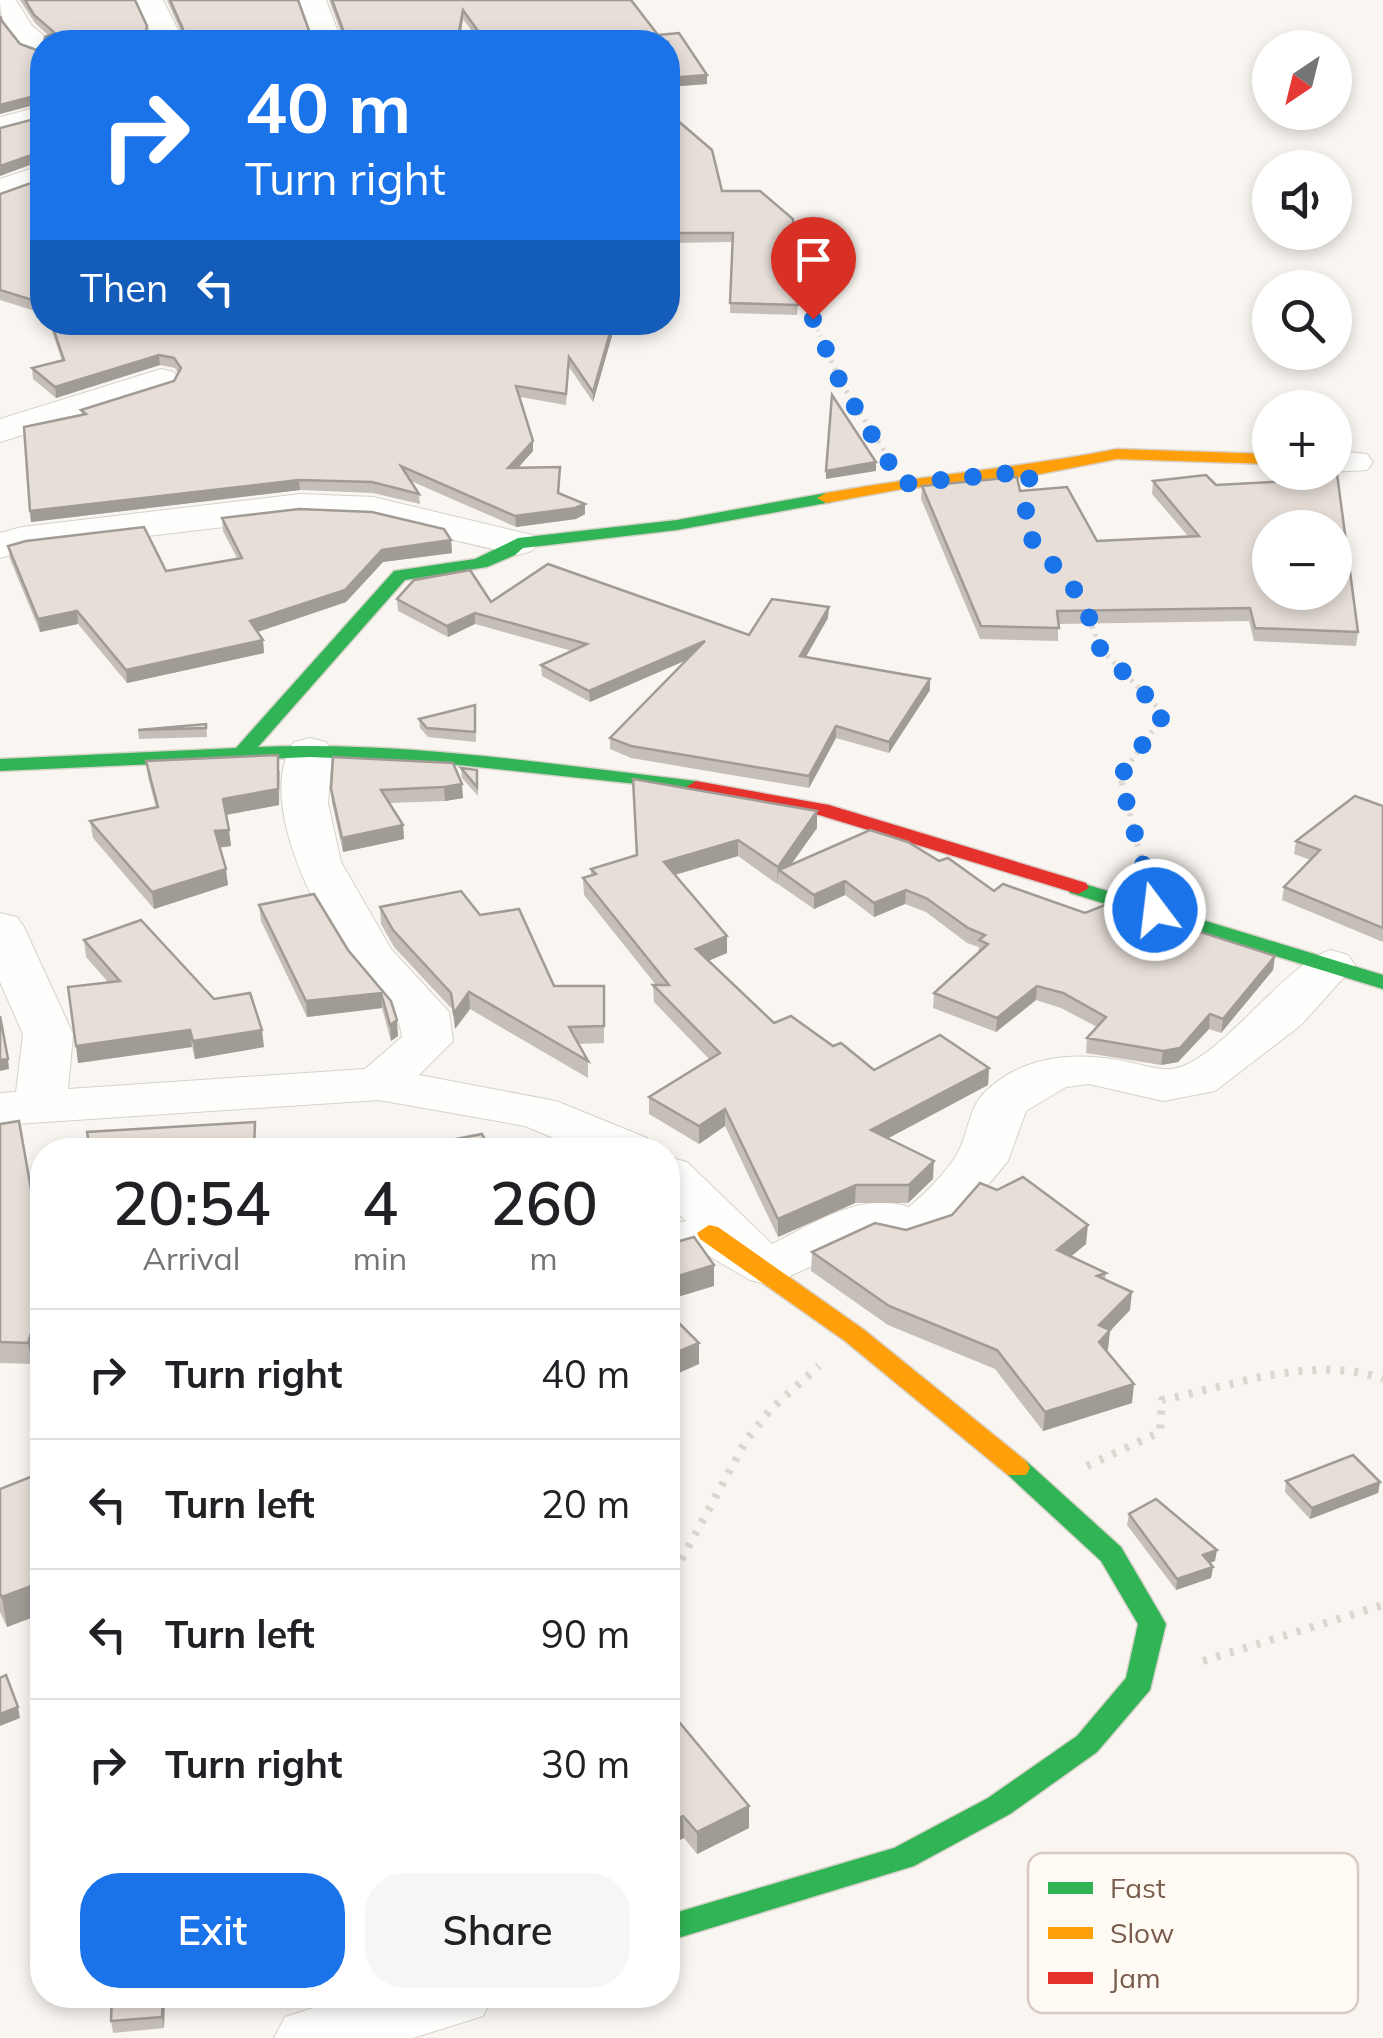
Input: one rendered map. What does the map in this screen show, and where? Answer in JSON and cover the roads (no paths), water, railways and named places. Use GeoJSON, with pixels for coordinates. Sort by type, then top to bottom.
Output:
{"type":"FeatureCollection","features":[{"type":"Feature","properties":{"kind":"street"},"geometry":{"type":"LineString","coordinates":[[2,0],[21,32],[30,39]]}},
{"type":"Feature","properties":{"kind":"street"},"geometry":{"type":"LineString","coordinates":[[149,0],[164,30]]}},
{"type":"Feature","properties":{"kind":"street"},"geometry":{"type":"LineString","coordinates":[[312,0],[323,30]]}},
{"type":"Feature","properties":{"kind":"street"},"geometry":{"type":"LineString","coordinates":[[0,126],[30,118]]}},
{"type":"Feature","properties":{"kind":"street"},"geometry":{"type":"LineString","coordinates":[[0,190],[30,179]]}},
{"type":"Feature","properties":{"kind":"street"},"geometry":{"type":"LineString","coordinates":[[0,431],[161,380]]}},
{"type":"Feature","properties":{"kind":"street"},"geometry":{"type":"LineString","coordinates":[[0,546],[22,540],[300,506],[373,509],[518,543],[677,525],[902,484],[1030,471],[1117,454],[1252,458]]}},
{"type":"Feature","properties":{"kind":"street"},"geometry":{"type":"LineString","coordinates":[[244,751],[400,575],[444,572],[511,552],[518,543]]}},
{"type":"Feature","properties":{"kind":"street"},"geometry":{"type":"LineString","coordinates":[[310,751],[305,803],[318,862],[371,956],[424,1012],[428,1041],[379,1084]]}},
{"type":"Feature","properties":{"kind":"street"},"geometry":{"type":"LineString","coordinates":[[0,764],[310,751],[431,756],[646,778],[822,809],[1383,982]]}},
{"type":"Feature","properties":{"kind":"street"},"geometry":{"type":"LineString","coordinates":[[0,926],[48,1034],[20,1107],[379,1084],[538,1112],[600,1138]]}},
{"type":"Feature","properties":{"kind":"street"},"geometry":{"type":"LineString","coordinates":[[688,1238],[770,1267],[862,1222],[889,1218],[904,1228],[931,1218],[981,1160],[1003,1103],[1054,1072],[1089,1069],[1163,1085],[1198,1080],[1283,1014],[1331,965]]}},
{"type":"Feature","properties":{"kind":"street"},"geometry":{"type":"LineString","coordinates":[[680,1185],[770,1267]]}},
{"type":"Feature","properties":{"kind":"street"},"geometry":{"type":"LineString","coordinates":[[680,1914],[903,1857],[999,1806],[1086,1744],[1140,1682],[1152,1624],[1111,1554],[1040,1487],[854,1335],[688,1238]]}},
{"type":"Feature","properties":{"kind":"street"},"geometry":{"type":"LineString","coordinates":[[310,2038],[413,2008]]}}]}
